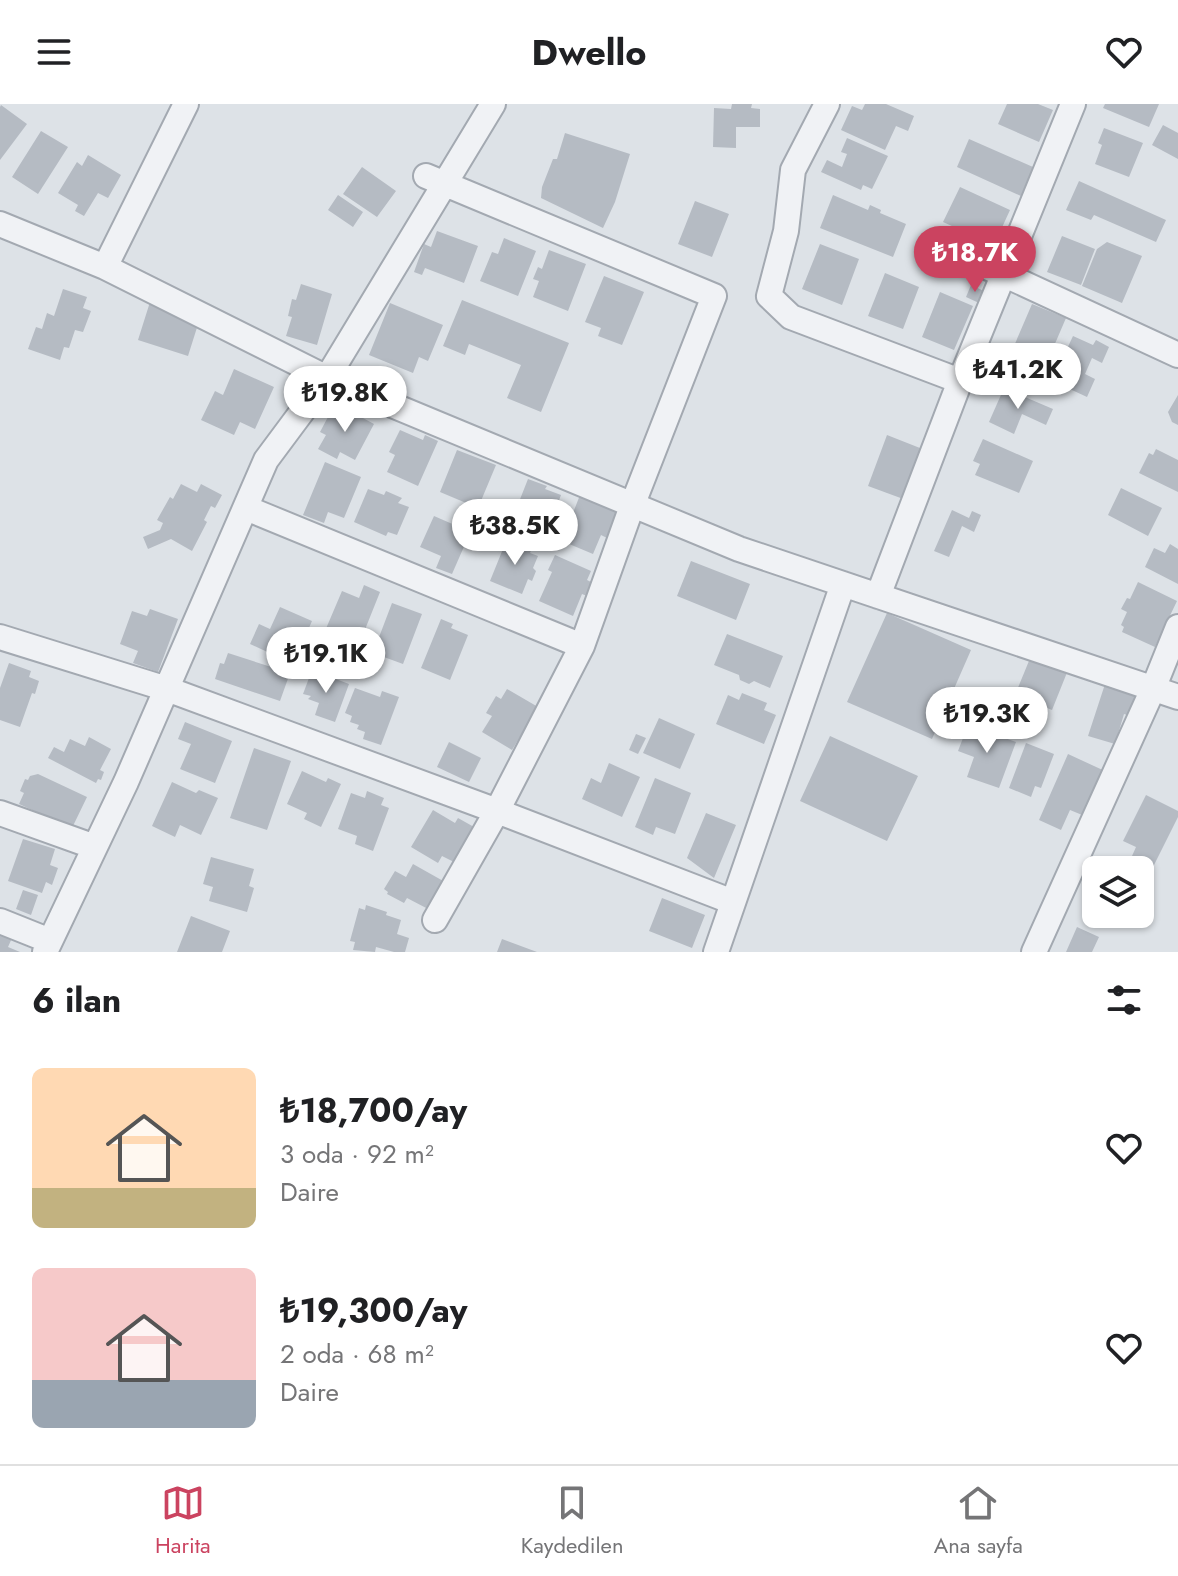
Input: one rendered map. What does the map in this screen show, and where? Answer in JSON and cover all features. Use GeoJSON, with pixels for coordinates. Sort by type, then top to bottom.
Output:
{"type":"FeatureCollection","features":[{"type":"Feature","properties":{"kind":"street"},"geometry":{"type":"LineString","coordinates":[[105,267],[186,104]]}},
{"type":"Feature","properties":{"kind":"street"},"geometry":{"type":"LineString","coordinates":[[0,921],[48,947],[167,689],[266,460],[327,378],[436,180],[493,104]]}},
{"type":"Feature","properties":{"kind":"street"},"geometry":{"type":"LineString","coordinates":[[827,104],[793,170],[786,231],[769,296],[791,317],[960,381]]}},
{"type":"Feature","properties":{"kind":"street"},"geometry":{"type":"LineString","coordinates":[[878,596],[960,381],[1073,104]]}},
{"type":"Feature","properties":{"kind":"street"},"geometry":{"type":"LineString","coordinates":[[435,920],[497,811],[582,646],[632,506],[714,296],[436,180]]}},
{"type":"Feature","properties":{"kind":"street"},"geometry":{"type":"LineString","coordinates":[[0,224],[105,267],[327,378],[739,549],[1178,697]]}},
{"type":"Feature","properties":{"kind":"street"},"geometry":{"type":"LineString","coordinates":[[955,254],[1178,355]]}},
{"type":"Feature","properties":{"kind":"street"},"geometry":{"type":"LineString","coordinates":[[246,508],[582,646]]}},
{"type":"Feature","properties":{"kind":"street"},"geometry":{"type":"LineString","coordinates":[[716,952],[843,584]]}},
{"type":"Feature","properties":{"kind":"street"},"geometry":{"type":"LineString","coordinates":[[1034,952],[1178,627]]}},
{"type":"Feature","properties":{"kind":"street"},"geometry":{"type":"LineString","coordinates":[[0,637],[167,689],[733,902]]}},
{"type":"Feature","properties":{"kind":"street"},"geometry":{"type":"LineString","coordinates":[[0,813],[95,847]]}},
{"type":"Feature","properties":{"kind":"building"},"geometry":{"type":"Polygon","coordinates":[[[732,104],[752,104],[751,108],[760,109],[760,127],[736,127],[736,148],[713,147],[714,108],[731,109],[732,104]]]}},
{"type":"Feature","properties":{"kind":"building"},"geometry":{"type":"Polygon","coordinates":[[[865,104],[886,104],[914,116],[908,131],[896,126],[885,150],[841,130],[852,106],[862,110],[865,104]]]}},
{"type":"Feature","properties":{"kind":"building"},"geometry":{"type":"Polygon","coordinates":[[[1007,104],[1038,104],[1053,110],[1039,142],[998,124],[1007,104]]]}},
{"type":"Feature","properties":{"kind":"building"},"geometry":{"type":"Polygon","coordinates":[[[1105,104],[1159,104],[1149,127],[1103,108],[1105,104]]]}},
{"type":"Feature","properties":{"kind":"building"},"geometry":{"type":"Polygon","coordinates":[[[0,107],[27,124],[0,160],[0,107]]]}},
{"type":"Feature","properties":{"kind":"building"},"geometry":{"type":"Polygon","coordinates":[[[1163,125],[1178,133],[1178,159],[1152,145],[1163,125]]]}},
{"type":"Feature","properties":{"kind":"building"},"geometry":{"type":"Polygon","coordinates":[[[1104,128],[1143,143],[1129,177],[1095,164],[1104,128]]]}},
{"type":"Feature","properties":{"kind":"building"},"geometry":{"type":"Polygon","coordinates":[[[41,131],[68,147],[38,194],[12,177],[41,131]]]}},
{"type":"Feature","properties":{"kind":"building"},"geometry":{"type":"Polygon","coordinates":[[[565,133],[630,154],[603,228],[541,198],[542,187],[553,159],[557,159],[565,133]]]}},
{"type":"Feature","properties":{"kind":"building"},"geometry":{"type":"Polygon","coordinates":[[[847,138],[888,156],[872,189],[863,185],[861,190],[821,172],[827,160],[842,167],[847,154],[841,152],[847,138]]]}},
{"type":"Feature","properties":{"kind":"building"},"geometry":{"type":"Polygon","coordinates":[[[969,139],[1033,167],[1021,196],[957,167],[969,139]]]}},
{"type":"Feature","properties":{"kind":"building"},"geometry":{"type":"Polygon","coordinates":[[[88,155],[121,175],[108,198],[98,193],[84,216],[75,211],[78,205],[58,193],[77,162],[82,166],[88,155]]]}},
{"type":"Feature","properties":{"kind":"building"},"geometry":{"type":"Polygon","coordinates":[[[362,167],[396,191],[377,217],[343,194],[362,167]]]}},
{"type":"Feature","properties":{"kind":"building"},"geometry":{"type":"Polygon","coordinates":[[[1079,181],[1166,220],[1156,242],[1094,215],[1091,220],[1066,210],[1079,181]]]}},
{"type":"Feature","properties":{"kind":"building"},"geometry":{"type":"Polygon","coordinates":[[[960,187],[1010,210],[994,245],[943,222],[960,187]]]}},
{"type":"Feature","properties":{"kind":"building"},"geometry":{"type":"Polygon","coordinates":[[[338,195],[363,212],[353,227],[328,210],[338,195]]]}},
{"type":"Feature","properties":{"kind":"building"},"geometry":{"type":"Polygon","coordinates":[[[833,195],[868,210],[870,205],[881,210],[880,213],[906,224],[893,257],[820,228],[833,195]]]}},
{"type":"Feature","properties":{"kind":"building"},"geometry":{"type":"Polygon","coordinates":[[[695,201],[729,214],[712,257],[678,244],[695,201]]]}},
{"type":"Feature","properties":{"kind":"building"},"geometry":{"type":"Polygon","coordinates":[[[437,231],[478,246],[464,283],[425,268],[422,275],[414,272],[424,244],[431,247],[437,231]]]}},
{"type":"Feature","properties":{"kind":"building"},"geometry":{"type":"Polygon","coordinates":[[[1062,236],[1095,249],[1081,285],[1047,272],[1062,236]]]}},
{"type":"Feature","properties":{"kind":"building"},"geometry":{"type":"Polygon","coordinates":[[[504,238],[536,251],[518,296],[480,281],[492,252],[498,254],[504,238]]]}},
{"type":"Feature","properties":{"kind":"building"},"geometry":{"type":"Polygon","coordinates":[[[1107,242],[1142,256],[1122,303],[1082,286],[1097,249],[1107,242]]]}},
{"type":"Feature","properties":{"kind":"building"},"geometry":{"type":"Polygon","coordinates":[[[820,244],[859,259],[842,305],[802,289],[820,244]]]}},
{"type":"Feature","properties":{"kind":"building"},"geometry":{"type":"Polygon","coordinates":[[[549,250],[586,264],[568,311],[533,297],[539,281],[533,279],[538,267],[542,269],[549,250]]]}},
{"type":"Feature","properties":{"kind":"building"},"geometry":{"type":"Polygon","coordinates":[[[885,273],[919,287],[903,329],[868,316],[885,273]]]}},
{"type":"Feature","properties":{"kind":"building"},"geometry":{"type":"Polygon","coordinates":[[[604,276],[644,292],[622,345],[598,336],[601,328],[585,322],[604,276]]]}},
{"type":"Feature","properties":{"kind":"building"},"geometry":{"type":"Polygon","coordinates":[[[301,284],[332,294],[317,345],[286,336],[292,317],[288,316],[292,299],[296,300],[301,284]]]}},
{"type":"Feature","properties":{"kind":"building"},"geometry":{"type":"Polygon","coordinates":[[[971,285],[984,291],[979,303],[966,297],[971,285]]]}},
{"type":"Feature","properties":{"kind":"building"},"geometry":{"type":"Polygon","coordinates":[[[63,289],[87,297],[83,308],[91,311],[83,332],[75,330],[69,348],[64,347],[60,360],[28,349],[36,327],[42,329],[47,313],[54,316],[63,289]]]}},
{"type":"Feature","properties":{"kind":"building"},"geometry":{"type":"Polygon","coordinates":[[[940,292],[973,306],[954,350],[922,337],[940,292]]]}},
{"type":"Feature","properties":{"kind":"building"},"geometry":{"type":"Polygon","coordinates":[[[462,300],[569,343],[541,412],[507,398],[521,365],[469,344],[465,355],[443,346],[462,300]]]}},
{"type":"Feature","properties":{"kind":"building"},"geometry":{"type":"Polygon","coordinates":[[[150,302],[200,318],[188,356],[138,340],[150,302]]]}},
{"type":"Feature","properties":{"kind":"building"},"geometry":{"type":"Polygon","coordinates":[[[390,303],[443,325],[428,361],[419,357],[413,373],[369,355],[390,303]]]}},
{"type":"Feature","properties":{"kind":"building"},"geometry":{"type":"Polygon","coordinates":[[[1032,304],[1066,318],[1045,367],[1011,353],[1032,304]]]}},
{"type":"Feature","properties":{"kind":"building"},"geometry":{"type":"Polygon","coordinates":[[[1073,336],[1093,345],[1096,340],[1109,347],[1102,363],[1092,358],[1085,374],[1095,379],[1087,397],[1059,384],[1065,371],[1058,368],[1073,336]]]}},
{"type":"Feature","properties":{"kind":"building"},"geometry":{"type":"Polygon","coordinates":[[[234,369],[274,387],[255,429],[240,422],[234,435],[201,420],[215,391],[223,395],[234,369]]]}},
{"type":"Feature","properties":{"kind":"building"},"geometry":{"type":"Polygon","coordinates":[[[1004,388],[1053,409],[1046,425],[1022,414],[1014,434],[989,422],[1004,388]]]}},
{"type":"Feature","properties":{"kind":"building"},"geometry":{"type":"Polygon","coordinates":[[[1178,395],[1178,425],[1172,422],[1168,412],[1178,395]]]}},
{"type":"Feature","properties":{"kind":"building"},"geometry":{"type":"Polygon","coordinates":[[[339,405],[374,424],[355,460],[340,452],[337,459],[318,449],[326,435],[320,432],[329,415],[333,417],[339,405]]]}},
{"type":"Feature","properties":{"kind":"building"},"geometry":{"type":"Polygon","coordinates":[[[400,430],[423,440],[425,435],[438,441],[418,486],[387,472],[395,455],[389,452],[400,430]]]}},
{"type":"Feature","properties":{"kind":"building"},"geometry":{"type":"Polygon","coordinates":[[[887,435],[925,450],[906,500],[868,486],[887,435]]]}},
{"type":"Feature","properties":{"kind":"building"},"geometry":{"type":"Polygon","coordinates":[[[983,439],[1033,461],[1019,493],[975,475],[980,464],[973,461],[983,439]]]}},
{"type":"Feature","properties":{"kind":"building"},"geometry":{"type":"Polygon","coordinates":[[[1156,449],[1178,460],[1178,492],[1139,473],[1149,453],[1153,455],[1156,449]]]}},
{"type":"Feature","properties":{"kind":"building"},"geometry":{"type":"Polygon","coordinates":[[[457,450],[496,465],[478,508],[440,492],[457,450]]]}},
{"type":"Feature","properties":{"kind":"building"},"geometry":{"type":"Polygon","coordinates":[[[325,462],[361,477],[344,518],[328,512],[324,523],[303,515],[325,462]]]}},
{"type":"Feature","properties":{"kind":"building"},"geometry":{"type":"Polygon","coordinates":[[[528,479],[561,495],[547,533],[517,522],[520,514],[515,512],[528,479]]]}},
{"type":"Feature","properties":{"kind":"building"},"geometry":{"type":"Polygon","coordinates":[[[181,484],[197,492],[201,484],[222,495],[215,508],[211,506],[204,520],[207,522],[192,551],[171,539],[148,549],[143,537],[160,530],[163,523],[157,520],[181,484]]]}},
{"type":"Feature","properties":{"kind":"building"},"geometry":{"type":"Polygon","coordinates":[[[1121,488],[1162,508],[1148,536],[1108,515],[1121,488]]]}},
{"type":"Feature","properties":{"kind":"building"},"geometry":{"type":"Polygon","coordinates":[[[368,489],[384,495],[386,491],[402,498],[398,503],[409,507],[397,535],[388,532],[386,536],[354,522],[368,489]]]}},
{"type":"Feature","properties":{"kind":"building"},"geometry":{"type":"Polygon","coordinates":[[[580,495],[620,512],[609,539],[601,535],[593,554],[562,541],[580,495]]]}},
{"type":"Feature","properties":{"kind":"building"},"geometry":{"type":"Polygon","coordinates":[[[952,510],[969,518],[972,511],[981,515],[974,532],[962,526],[949,557],[934,551],[952,510]]]}},
{"type":"Feature","properties":{"kind":"building"},"geometry":{"type":"Polygon","coordinates":[[[434,516],[457,526],[459,520],[473,526],[452,574],[436,568],[441,556],[420,547],[434,516]]]}},
{"type":"Feature","properties":{"kind":"building"},"geometry":{"type":"Polygon","coordinates":[[[507,539],[532,548],[530,553],[538,556],[532,581],[528,579],[522,594],[490,581],[507,539]]]}},
{"type":"Feature","properties":{"kind":"building"},"geometry":{"type":"Polygon","coordinates":[[[1170,544],[1178,549],[1178,584],[1145,567],[1154,548],[1165,553],[1170,544]]]}},
{"type":"Feature","properties":{"kind":"building"},"geometry":{"type":"Polygon","coordinates":[[[555,555],[591,571],[587,580],[593,583],[587,596],[582,594],[573,616],[539,601],[552,572],[548,570],[555,555]]]}},
{"type":"Feature","properties":{"kind":"building"},"geometry":{"type":"Polygon","coordinates":[[[691,561],[750,584],[736,620],[677,596],[691,561]]]}},
{"type":"Feature","properties":{"kind":"building"},"geometry":{"type":"Polygon","coordinates":[[[1138,582],[1177,601],[1155,647],[1122,632],[1124,627],[1121,625],[1127,612],[1121,609],[1138,582]]]}},
{"type":"Feature","properties":{"kind":"building"},"geometry":{"type":"Polygon","coordinates":[[[364,585],[380,592],[356,652],[322,638],[342,591],[359,598],[364,585]]]}},
{"type":"Feature","properties":{"kind":"building"},"geometry":{"type":"Polygon","coordinates":[[[392,603],[422,614],[403,664],[373,653],[392,603]]]}},
{"type":"Feature","properties":{"kind":"building"},"geometry":{"type":"Polygon","coordinates":[[[280,607],[312,621],[293,664],[250,644],[259,624],[270,629],[280,607]]]}},
{"type":"Feature","properties":{"kind":"building"},"geometry":{"type":"Polygon","coordinates":[[[150,609],[178,619],[158,672],[133,663],[138,651],[120,644],[132,611],[147,616],[150,609]]]}},
{"type":"Feature","properties":{"kind":"building"},"geometry":{"type":"Polygon","coordinates":[[[887,613],[971,650],[932,739],[847,702],[887,613]]]}},
{"type":"Feature","properties":{"kind":"building"},"geometry":{"type":"Polygon","coordinates":[[[441,619],[453,624],[451,628],[468,635],[450,680],[421,668],[441,619]]]}},
{"type":"Feature","properties":{"kind":"building"},"geometry":{"type":"Polygon","coordinates":[[[727,634],[783,656],[770,688],[754,681],[749,684],[740,680],[739,675],[714,665],[727,634]]]}},
{"type":"Feature","properties":{"kind":"building"},"geometry":{"type":"Polygon","coordinates":[[[228,653],[290,673],[280,701],[215,679],[220,663],[224,664],[228,653]]]}},
{"type":"Feature","properties":{"kind":"building"},"geometry":{"type":"Polygon","coordinates":[[[1031,656],[1068,670],[1052,710],[1015,695],[1031,656]]]}},
{"type":"Feature","properties":{"kind":"building"},"geometry":{"type":"Polygon","coordinates":[[[9,663],[31,671],[29,677],[39,681],[20,727],[0,720],[0,688],[9,663]]]}},
{"type":"Feature","properties":{"kind":"building"},"geometry":{"type":"Polygon","coordinates":[[[312,670],[349,684],[335,722],[315,715],[319,703],[303,694],[312,670]]]}},
{"type":"Feature","properties":{"kind":"building"},"geometry":{"type":"Polygon","coordinates":[[[1106,681],[1141,692],[1133,717],[1124,714],[1115,744],[1088,736],[1106,681]]]}},
{"type":"Feature","properties":{"kind":"building"},"geometry":{"type":"Polygon","coordinates":[[[355,688],[380,697],[382,691],[399,697],[381,745],[363,739],[365,732],[357,729],[359,725],[350,722],[352,716],[345,713],[355,688]]]}},
{"type":"Feature","properties":{"kind":"building"},"geometry":{"type":"Polygon","coordinates":[[[507,689],[538,707],[512,750],[482,732],[492,716],[486,713],[496,696],[501,699],[507,689]]]}},
{"type":"Feature","properties":{"kind":"building"},"geometry":{"type":"Polygon","coordinates":[[[742,693],[767,703],[764,710],[776,715],[764,744],[716,724],[728,695],[739,700],[742,693]]]}},
{"type":"Feature","properties":{"kind":"building"},"geometry":{"type":"Polygon","coordinates":[[[659,718],[695,734],[680,769],[643,753],[659,718]]]}},
{"type":"Feature","properties":{"kind":"building"},"geometry":{"type":"Polygon","coordinates":[[[185,722],[232,741],[215,783],[180,769],[191,744],[178,739],[185,722]]]}},
{"type":"Feature","properties":{"kind":"building"},"geometry":{"type":"Polygon","coordinates":[[[968,725],[1016,742],[999,788],[967,777],[974,757],[958,751],[968,725]]]}},
{"type":"Feature","properties":{"kind":"building"},"geometry":{"type":"Polygon","coordinates":[[[636,734],[646,738],[638,754],[629,750],[636,734]]]}},
{"type":"Feature","properties":{"kind":"building"},"geometry":{"type":"Polygon","coordinates":[[[830,736],[918,776],[887,841],[800,801],[830,736]]]}},
{"type":"Feature","properties":{"kind":"building"},"geometry":{"type":"Polygon","coordinates":[[[89,737],[111,749],[100,770],[104,772],[101,780],[98,779],[96,783],[48,758],[54,747],[64,752],[70,739],[85,746],[89,737]]]}},
{"type":"Feature","properties":{"kind":"building"},"geometry":{"type":"Polygon","coordinates":[[[449,742],[481,758],[469,782],[437,767],[449,742]]]}},
{"type":"Feature","properties":{"kind":"building"},"geometry":{"type":"Polygon","coordinates":[[[1026,743],[1054,754],[1041,788],[1035,786],[1031,797],[1009,788],[1026,743]]]}},
{"type":"Feature","properties":{"kind":"building"},"geometry":{"type":"Polygon","coordinates":[[[254,748],[291,761],[267,830],[230,818],[254,748]]]}},
{"type":"Feature","properties":{"kind":"building"},"geometry":{"type":"Polygon","coordinates":[[[1068,754],[1107,772],[1087,817],[1070,810],[1061,830],[1039,820],[1068,754]]]}},
{"type":"Feature","properties":{"kind":"building"},"geometry":{"type":"Polygon","coordinates":[[[609,763],[640,777],[622,817],[582,799],[591,778],[601,783],[609,763]]]}},
{"type":"Feature","properties":{"kind":"building"},"geometry":{"type":"Polygon","coordinates":[[[302,771],[326,782],[328,778],[341,784],[321,827],[304,819],[307,813],[287,804],[302,771]]]}},
{"type":"Feature","properties":{"kind":"building"},"geometry":{"type":"Polygon","coordinates":[[[38,774],[87,797],[72,828],[19,804],[25,779],[38,774]]]}},
{"type":"Feature","properties":{"kind":"building"},"geometry":{"type":"Polygon","coordinates":[[[655,778],[691,793],[675,834],[656,827],[653,835],[635,827],[655,778]]]}},
{"type":"Feature","properties":{"kind":"building"},"geometry":{"type":"Polygon","coordinates":[[[172,782],[196,793],[199,790],[218,798],[201,835],[180,825],[175,837],[152,826],[172,782]]]}},
{"type":"Feature","properties":{"kind":"building"},"geometry":{"type":"Polygon","coordinates":[[[367,791],[384,798],[381,805],[389,808],[373,851],[355,844],[357,836],[338,829],[351,793],[365,798],[367,791]]]}},
{"type":"Feature","properties":{"kind":"building"},"geometry":{"type":"Polygon","coordinates":[[[1146,795],[1178,811],[1178,817],[1154,865],[1154,856],[1132,856],[1136,847],[1123,841],[1146,795]]]}},
{"type":"Feature","properties":{"kind":"building"},"geometry":{"type":"Polygon","coordinates":[[[433,810],[455,823],[458,818],[474,827],[454,862],[442,856],[438,863],[411,847],[433,810]]]}},
{"type":"Feature","properties":{"kind":"building"},"geometry":{"type":"Polygon","coordinates":[[[706,813],[736,825],[714,878],[687,858],[706,813]]]}},
{"type":"Feature","properties":{"kind":"building"},"geometry":{"type":"Polygon","coordinates":[[[23,839],[55,849],[50,865],[58,868],[52,885],[46,882],[42,893],[8,881],[23,839]]]}},
{"type":"Feature","properties":{"kind":"building"},"geometry":{"type":"Polygon","coordinates":[[[211,857],[254,869],[249,886],[254,888],[247,912],[209,901],[213,887],[203,884],[211,857]]]}},
{"type":"Feature","properties":{"kind":"building"},"geometry":{"type":"Polygon","coordinates":[[[413,864],[445,882],[430,910],[407,898],[404,903],[384,889],[395,871],[406,877],[413,864]]]}},
{"type":"Feature","properties":{"kind":"building"},"geometry":{"type":"Polygon","coordinates":[[[23,890],[38,895],[31,915],[16,909],[23,890]]]}},
{"type":"Feature","properties":{"kind":"building"},"geometry":{"type":"Polygon","coordinates":[[[662,898],[705,915],[692,948],[649,931],[662,898]]]}},
{"type":"Feature","properties":{"kind":"building"},"geometry":{"type":"Polygon","coordinates":[[[366,905],[401,920],[397,934],[409,938],[405,952],[376,947],[375,952],[353,950],[355,942],[350,941],[359,908],[365,910],[366,905]]]}},
{"type":"Feature","properties":{"kind":"building"},"geometry":{"type":"Polygon","coordinates":[[[191,916],[230,931],[222,952],[177,952],[191,916]]]}},
{"type":"Feature","properties":{"kind":"building"},"geometry":{"type":"Polygon","coordinates":[[[1077,927],[1099,937],[1092,952],[1066,952],[1077,927]]]}},
{"type":"Feature","properties":{"kind":"building"},"geometry":{"type":"Polygon","coordinates":[[[0,933],[12,938],[8,947],[20,952],[0,952],[0,933]]]}},
{"type":"Feature","properties":{"kind":"building"},"geometry":{"type":"Polygon","coordinates":[[[502,939],[537,952],[497,952],[502,939]]]}}]}
